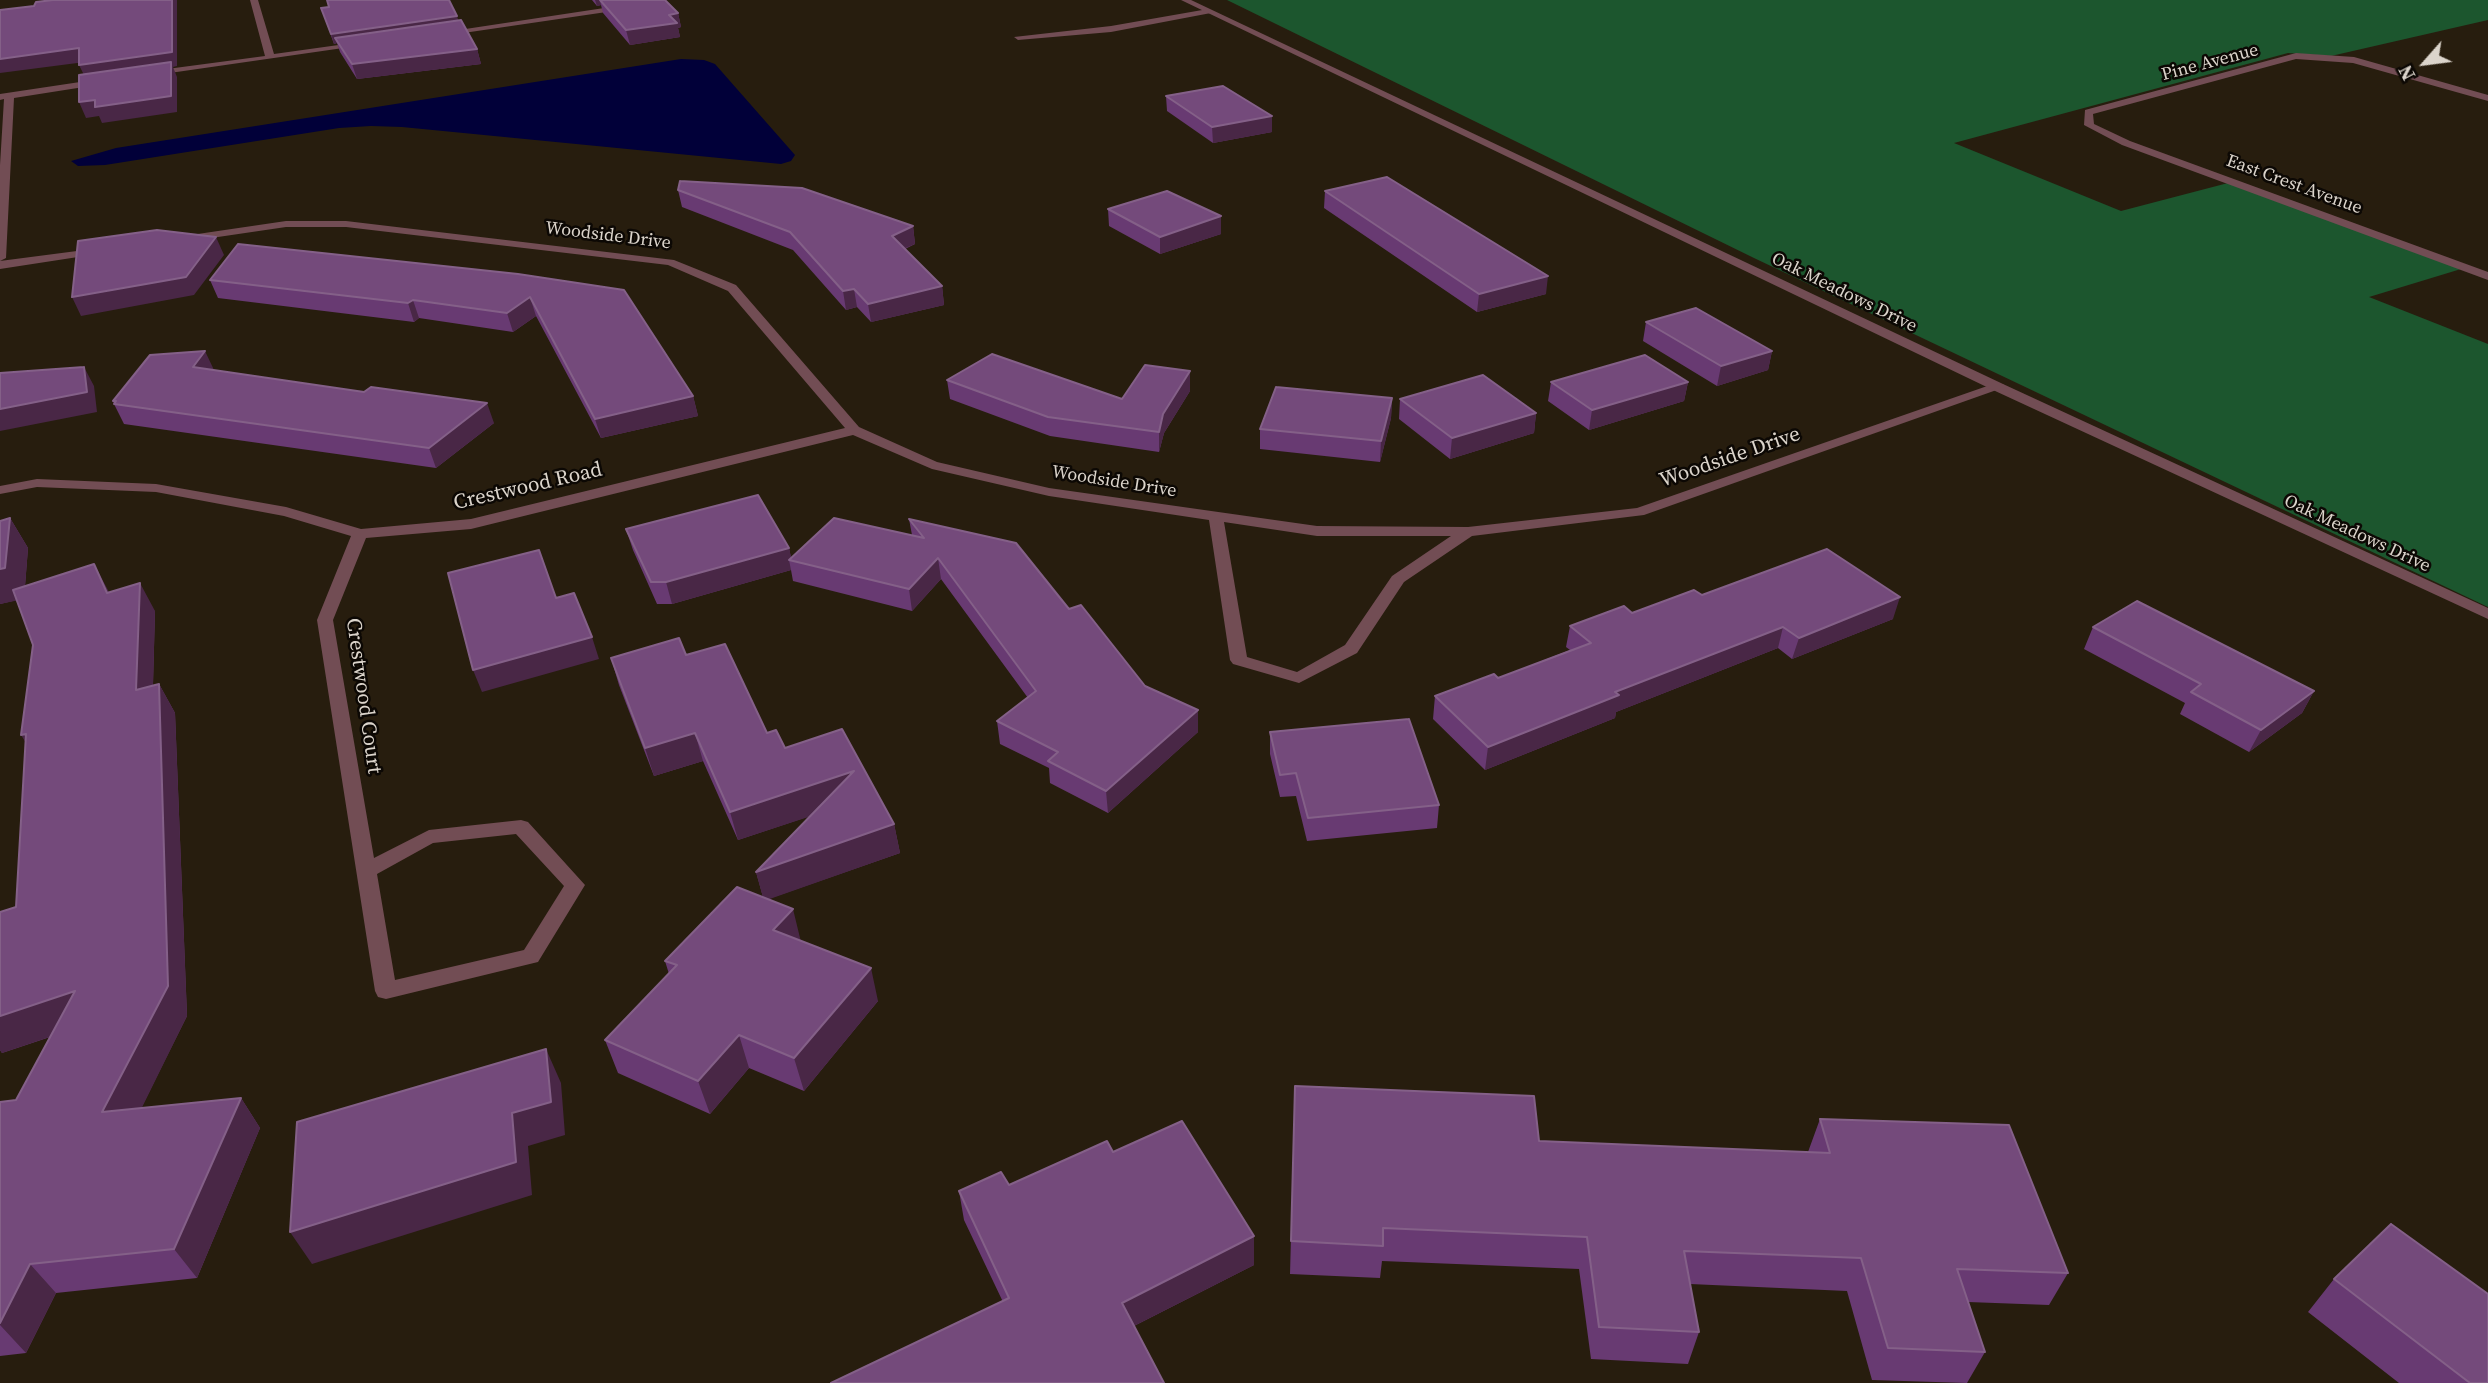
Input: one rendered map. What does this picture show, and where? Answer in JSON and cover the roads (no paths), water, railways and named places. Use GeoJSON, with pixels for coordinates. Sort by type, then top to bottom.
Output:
{"type":"FeatureCollection","features":[{"type":"Feature","properties":{"kind":"street"},"geometry":{"type":"LineString","coordinates":[[254,0],[270,57]]}},
{"type":"Feature","properties":{"kind":"street","name":"Oak Meadows Drive"},"geometry":{"type":"LineString","coordinates":[[1185,0],[1997,387],[2488,614]]}},
{"type":"Feature","properties":{"kind":"street"},"geometry":{"type":"LineString","coordinates":[[431,35],[632,6]]}},
{"type":"Feature","properties":{"kind":"street"},"geometry":{"type":"LineString","coordinates":[[1018,37],[1111,29],[1208,11]]}},
{"type":"Feature","properties":{"kind":"street"},"geometry":{"type":"LineString","coordinates":[[137,77],[377,42]]}},
{"type":"Feature","properties":{"kind":"street","name":"Pine Avenue"},"geometry":{"type":"LineString","coordinates":[[2089,125],[2088,111],[2296,56],[2354,60],[2488,98]]}},
{"type":"Feature","properties":{"kind":"street"},"geometry":{"type":"LineString","coordinates":[[0,258],[5,96],[110,81]]}},
{"type":"Feature","properties":{"kind":"street","name":"East Crest Avenue"},"geometry":{"type":"LineString","coordinates":[[2089,125],[2126,143],[2488,276]]}},
{"type":"Feature","properties":{"kind":"street","name":"Woodside Drive"},"geometry":{"type":"LineString","coordinates":[[164,242],[286,224],[346,225],[670,262],[732,288],[854,430],[945,468],[1049,492],[1317,531],[1468,532],[1639,512],[1997,387]]}},
{"type":"Feature","properties":{"kind":"street"},"geometry":{"type":"LineString","coordinates":[[0,265],[109,249]]}},
{"type":"Feature","properties":{"kind":"street","name":"Crestwood Road"},"geometry":{"type":"LineString","coordinates":[[0,490],[37,482],[156,488],[286,512],[360,534],[471,524],[854,430]]}},
{"type":"Feature","properties":{"kind":"street","name":"Woodside Drive"},"geometry":{"type":"LineString","coordinates":[[1216,517],[1239,660],[1299,678],[1351,649],[1398,579],[1468,532]]}},
{"type":"Feature","properties":{"kind":"street","name":"Crestwood Court"},"geometry":{"type":"LineString","coordinates":[[360,534],[325,620],[386,991],[531,956],[575,885],[521,827],[429,837],[368,870]]}}]}
